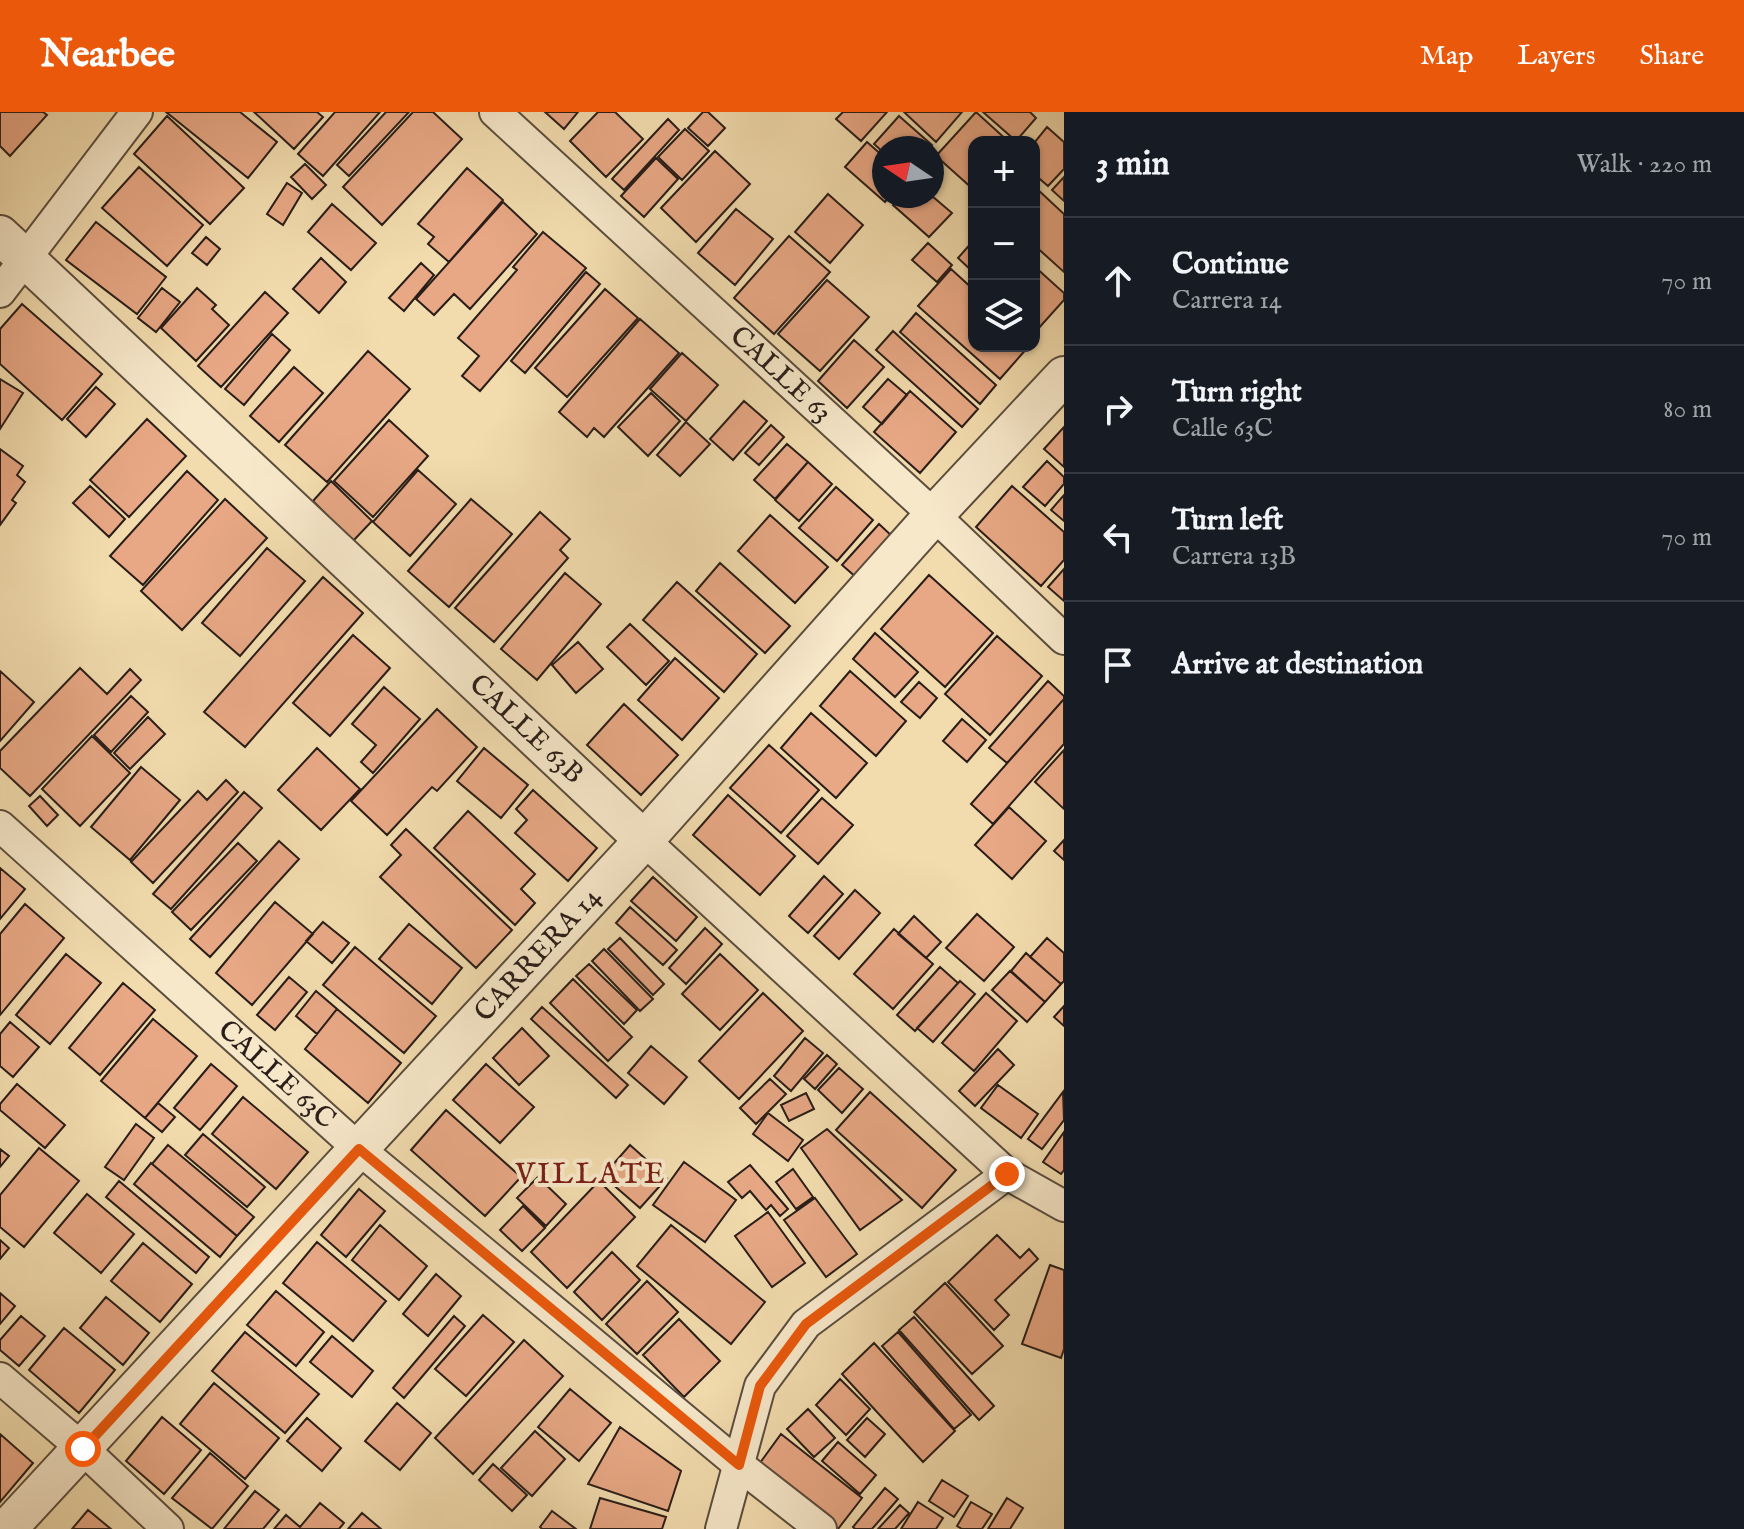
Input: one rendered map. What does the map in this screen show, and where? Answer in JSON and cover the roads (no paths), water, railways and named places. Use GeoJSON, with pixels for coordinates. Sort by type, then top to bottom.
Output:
{"type":"FeatureCollection","features":[{"type":"Feature","properties":{"kind":"street"},"geometry":{"type":"LineString","coordinates":[[0,292],[12,247],[137,112]]}},
{"type":"Feature","properties":{"kind":"street","name":"CALLE 63"},"geometry":{"type":"LineString","coordinates":[[495,112],[934,515],[1064,639]]}},
{"type":"Feature","properties":{"kind":"street","name":"CALLE 63B"},"geometry":{"type":"LineString","coordinates":[[12,247],[644,840],[1007,1174],[1064,1206]]}},
{"type":"Feature","properties":{"kind":"street","name":"CARRERA 14"},"geometry":{"type":"LineString","coordinates":[[7,1529],[644,840],[934,515],[1064,376]]}},
{"type":"Feature","properties":{"kind":"street","name":"CALLE 63C"},"geometry":{"type":"LineString","coordinates":[[0,826],[359,1149],[739,1465],[821,1529]]}},
{"type":"Feature","properties":{"kind":"street"},"geometry":{"type":"LineString","coordinates":[[721,1529],[760,1386],[806,1324],[1007,1174]]}},
{"type":"Feature","properties":{"kind":"street"},"geometry":{"type":"LineString","coordinates":[[0,1378],[83,1449],[168,1529]]}},
{"type":"Feature","properties":{"kind":"district","name":"VILLATE"},"geometry":{"type":"Point","coordinates":[591,1175]}}]}
